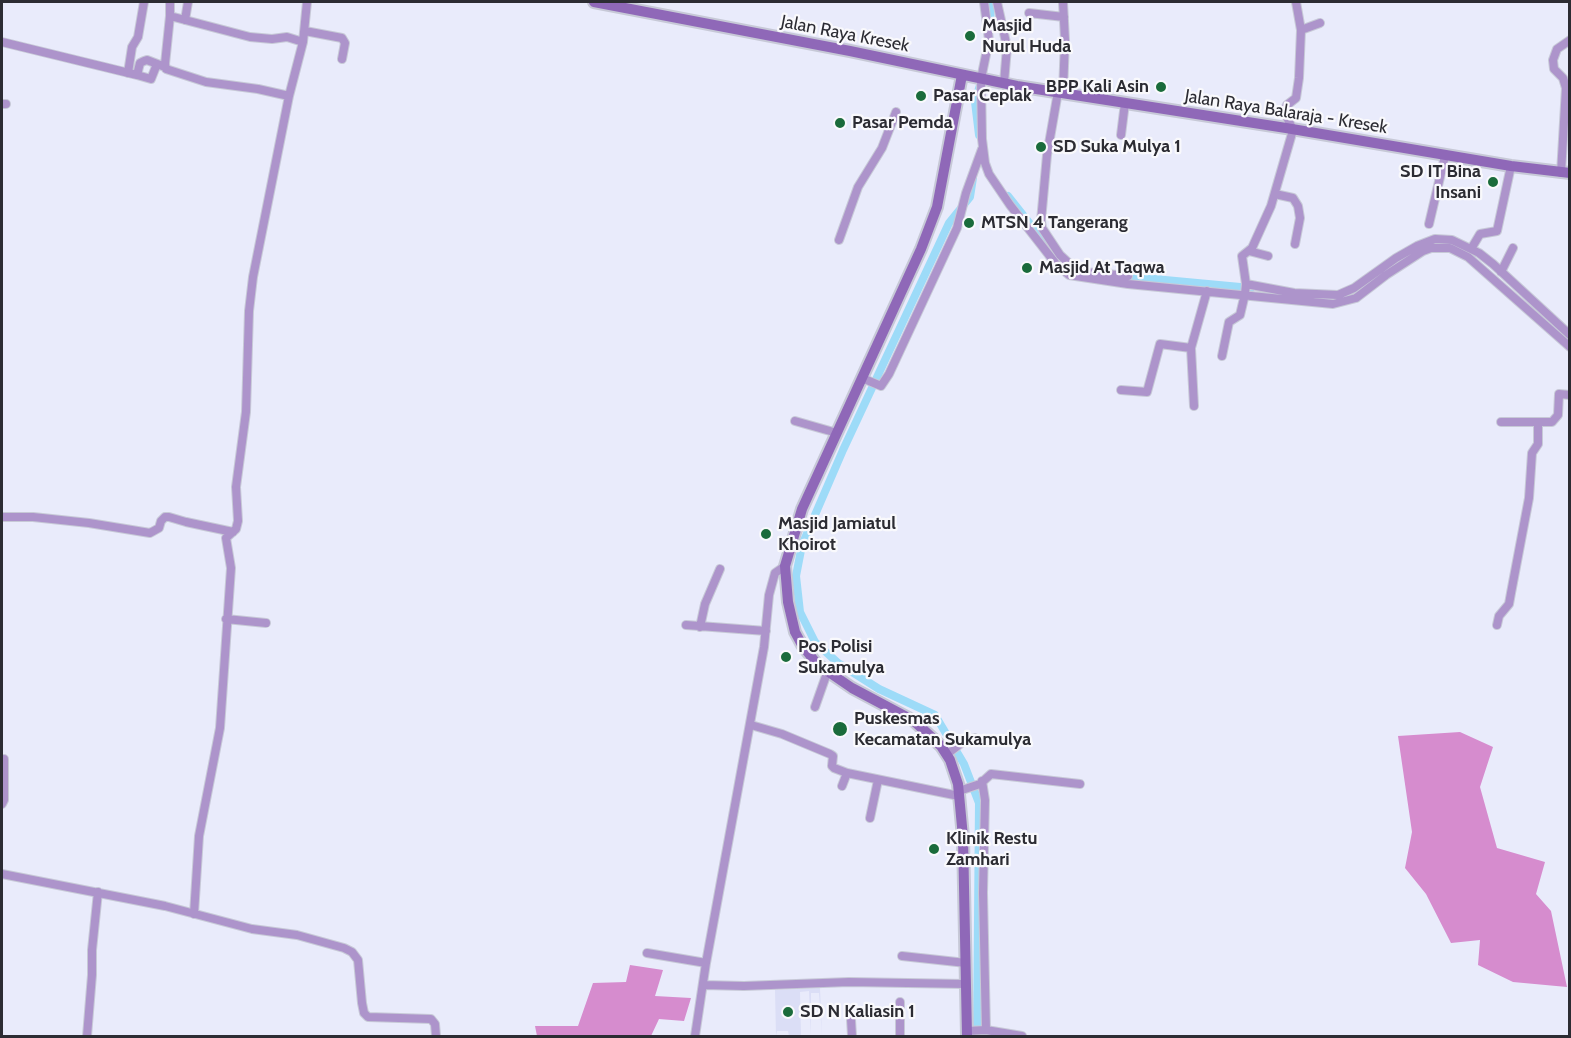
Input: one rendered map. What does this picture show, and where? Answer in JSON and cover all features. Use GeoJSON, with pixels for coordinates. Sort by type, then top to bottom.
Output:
{"type":"FeatureCollection","features":[{"type":"Feature","properties":{"kind":"main road","name":"Jalan Raya Kresek"},"geometry":{"type":"LineString","coordinates":[[594,2],[850,51],[1001,83]]}},
{"type":"Feature","properties":{"kind":"main road"},"geometry":{"type":"LineString","coordinates":[[962,75],[937,207],[921,249],[802,509],[785,566],[788,602],[795,632],[807,652],[827,673],[914,721],[949,752],[962,792],[968,1033]]}},
{"type":"Feature","properties":{"kind":"main road","name":"Jalan Raya Balaraja - Kresek"},"geometry":{"type":"LineString","coordinates":[[1001,83],[1445,156],[1565,173]]}},
{"type":"Feature","properties":{"kind":"street"},"geometry":{"type":"LineString","coordinates":[[132,74],[132,47],[138,37],[144,2]]}},
{"type":"Feature","properties":{"kind":"street"},"geometry":{"type":"LineString","coordinates":[[2,42],[151,79],[161,65],[170,16],[170,2]]}},
{"type":"Feature","properties":{"kind":"street"},"geometry":{"type":"LineString","coordinates":[[185,20],[188,2]]}},
{"type":"Feature","properties":{"kind":"street"},"geometry":{"type":"LineString","coordinates":[[194,914],[201,825],[220,728],[231,568],[226,538],[236,529],[238,520],[236,488],[246,412],[247,336],[253,277],[289,96],[303,42],[307,2]]}},
{"type":"Feature","properties":{"kind":"street"},"geometry":{"type":"LineString","coordinates":[[984,2],[989,40],[983,79],[985,163],[996,185],[1064,271],[1074,277],[1207,291],[1246,289],[1338,295],[1354,288],[1396,258],[1428,241],[1452,240],[1471,249],[1501,272],[1566,337],[1569,347]]}},
{"type":"Feature","properties":{"kind":"street"},"geometry":{"type":"LineString","coordinates":[[998,2],[1007,47],[1001,83]]}},
{"type":"Feature","properties":{"kind":"street"},"geometry":{"type":"LineString","coordinates":[[1063,2],[1065,40],[1060,92],[1047,155],[1042,228],[1060,255],[1073,267],[1084,272],[1128,276]]}},
{"type":"Feature","properties":{"kind":"street"},"geometry":{"type":"LineString","coordinates":[[1222,356],[1230,322],[1240,315],[1246,289],[1241,257],[1250,251],[1275,194],[1293,130],[1284,111],[1285,107],[1297,96],[1300,30],[1296,2]]}},
{"type":"Feature","properties":{"kind":"street"},"geometry":{"type":"LineString","coordinates":[[1029,13],[1064,17]]}},
{"type":"Feature","properties":{"kind":"street"},"geometry":{"type":"LineString","coordinates":[[170,16],[250,37],[272,39],[287,37],[303,42]]}},
{"type":"Feature","properties":{"kind":"street"},"geometry":{"type":"LineString","coordinates":[[1300,30],[1320,23]]}},
{"type":"Feature","properties":{"kind":"street"},"geometry":{"type":"LineString","coordinates":[[305,31],[342,38],[345,43],[342,59]]}},
{"type":"Feature","properties":{"kind":"street"},"geometry":{"type":"LineString","coordinates":[[1565,173],[1566,88],[1563,78],[1554,69],[1553,60],[1557,49],[1569,40]]}},
{"type":"Feature","properties":{"kind":"street"},"geometry":{"type":"LineString","coordinates":[[132,74],[144,61],[161,65],[194,80],[289,96]]}},
{"type":"Feature","properties":{"kind":"street"},"geometry":{"type":"LineString","coordinates":[[1121,135],[1125,103]]}},
{"type":"Feature","properties":{"kind":"street"},"geometry":{"type":"LineString","coordinates":[[839,240],[858,187],[882,148],[896,112]]}},
{"type":"Feature","properties":{"kind":"street"},"geometry":{"type":"LineString","coordinates":[[862,378],[875,385],[883,386],[890,374],[957,228],[969,182],[983,147]]}},
{"type":"Feature","properties":{"kind":"street"},"geometry":{"type":"LineString","coordinates":[[1429,224],[1445,156]]}},
{"type":"Feature","properties":{"kind":"street"},"geometry":{"type":"LineString","coordinates":[[1471,249],[1480,234],[1497,231],[1511,166]]}},
{"type":"Feature","properties":{"kind":"street"},"geometry":{"type":"LineString","coordinates":[[1275,194],[1293,198],[1298,206],[1300,218],[1295,244]]}},
{"type":"Feature","properties":{"kind":"street"},"geometry":{"type":"LineString","coordinates":[[1246,289],[1327,304],[1340,303],[1356,298],[1423,251],[1431,248],[1450,248],[1468,257],[1566,337]]}},
{"type":"Feature","properties":{"kind":"street"},"geometry":{"type":"LineString","coordinates":[[1501,272],[1514,248]]}},
{"type":"Feature","properties":{"kind":"street"},"geometry":{"type":"LineString","coordinates":[[1250,251],[1268,256]]}},
{"type":"Feature","properties":{"kind":"street"},"geometry":{"type":"LineString","coordinates":[[1194,406],[1191,348],[1207,291]]}},
{"type":"Feature","properties":{"kind":"street"},"geometry":{"type":"LineString","coordinates":[[1120,390],[1147,392],[1161,344],[1191,348]]}},
{"type":"Feature","properties":{"kind":"street"},"geometry":{"type":"LineString","coordinates":[[1501,422],[1554,421],[1558,416],[1559,394],[1569,395]]}},
{"type":"Feature","properties":{"kind":"street"},"geometry":{"type":"LineString","coordinates":[[795,421],[837,433]]}},
{"type":"Feature","properties":{"kind":"street"},"geometry":{"type":"LineString","coordinates":[[1497,625],[1499,616],[1509,604],[1512,593],[1529,498],[1532,453],[1538,444],[1538,423]]}},
{"type":"Feature","properties":{"kind":"street"},"geometry":{"type":"LineString","coordinates":[[2,517],[33,517],[89,523],[150,533],[159,528],[165,517],[169,517],[232,532]]}},
{"type":"Feature","properties":{"kind":"street"},"geometry":{"type":"LineString","coordinates":[[695,1036],[706,963],[751,725],[766,631],[767,607],[775,573],[785,566]]}},
{"type":"Feature","properties":{"kind":"street"},"geometry":{"type":"LineString","coordinates":[[700,627],[705,604],[720,569]]}},
{"type":"Feature","properties":{"kind":"street"},"geometry":{"type":"LineString","coordinates":[[226,619],[266,623]]}},
{"type":"Feature","properties":{"kind":"street"},"geometry":{"type":"LineString","coordinates":[[686,626],[766,631]]}},
{"type":"Feature","properties":{"kind":"street"},"geometry":{"type":"LineString","coordinates":[[815,706],[827,673]]}},
{"type":"Feature","properties":{"kind":"street"},"geometry":{"type":"LineString","coordinates":[[751,725],[782,734],[830,754],[833,756],[832,766],[847,773],[878,780],[962,792],[981,783],[988,776],[996,774],[1080,784]]}},
{"type":"Feature","properties":{"kind":"street"},"geometry":{"type":"LineString","coordinates":[[949,752],[960,743],[975,738]]}},
{"type":"Feature","properties":{"kind":"street"},"geometry":{"type":"LineString","coordinates":[[2,804],[4,800],[4,759]]}},
{"type":"Feature","properties":{"kind":"street"},"geometry":{"type":"LineString","coordinates":[[842,786],[847,773]]}},
{"type":"Feature","properties":{"kind":"street"},"geometry":{"type":"LineString","coordinates":[[870,818],[878,780]]}},
{"type":"Feature","properties":{"kind":"street"},"geometry":{"type":"LineString","coordinates":[[981,783],[985,800],[984,1030]]}},
{"type":"Feature","properties":{"kind":"street"},"geometry":{"type":"LineString","coordinates":[[2,874],[98,892],[252,929],[314,938],[344,948],[352,952],[358,960],[362,1003],[364,1013],[368,1017],[431,1019],[435,1024],[436,1036]]}},
{"type":"Feature","properties":{"kind":"street"},"geometry":{"type":"LineString","coordinates":[[87,1036],[98,892]]}},
{"type":"Feature","properties":{"kind":"street"},"geometry":{"type":"LineString","coordinates":[[647,953],[706,963]]}},
{"type":"Feature","properties":{"kind":"street"},"geometry":{"type":"LineString","coordinates":[[902,956],[966,963]]}},
{"type":"Feature","properties":{"kind":"street"},"geometry":{"type":"LineString","coordinates":[[703,985],[744,986],[849,982],[966,984]]}},
{"type":"Feature","properties":{"kind":"street"},"geometry":{"type":"LineString","coordinates":[[900,1002],[900,1036]]}},
{"type":"Feature","properties":{"kind":"street"},"geometry":{"type":"LineString","coordinates":[[851,1018],[852,1036]]}},
{"type":"Feature","properties":{"kind":"street"},"geometry":{"type":"LineString","coordinates":[[968,1033],[984,1030],[1022,1036]]}},
{"type":"Feature","properties":{"kind":"shaded area"},"geometry":{"type":"Polygon","coordinates":[[[1460,732],[1493,747],[1480,787],[1497,848],[1545,862],[1536,894],[1551,911],[1567,987],[1513,982],[1478,965],[1480,940],[1451,943],[1426,894],[1405,868],[1412,832],[1398,736],[1460,732]]]}},
{"type":"Feature","properties":{"kind":"shaded area"},"geometry":{"type":"Polygon","coordinates":[[[630,965],[663,970],[655,996],[691,998],[684,1021],[659,1019],[651,1036],[537,1036],[535,1026],[578,1026],[593,983],[626,982],[630,965]]]}},
{"type":"Feature","properties":{"kind":"shaded area","name":"SD N Kaliasin 1"},"geometry":{"type":"Polygon","coordinates":[[[820,988],[822,1036],[819,993],[811,993],[811,1036],[809,991],[800,992],[801,1036],[789,1036],[788,1031],[777,1031],[776,1036],[775,990],[820,988]]]}},
{"type":"Feature","properties":{"kind":"waterway"},"geometry":{"type":"LineString","coordinates":[[990,2],[991,29]]}},
{"type":"Feature","properties":{"kind":"waterway"},"geometry":{"type":"LineString","coordinates":[[979,135],[975,102],[980,85]]}},
{"type":"Feature","properties":{"kind":"waterway"},"geometry":{"type":"LineString","coordinates":[[973,178],[970,197],[949,223],[843,450],[802,545],[796,576],[800,612],[815,642],[838,663],[879,689],[935,715],[964,764],[979,803],[977,1036]]}},
{"type":"Feature","properties":{"kind":"waterway"},"geometry":{"type":"LineString","coordinates":[[1008,196],[1050,249],[1067,267],[1078,272]]}},
{"type":"Feature","properties":{"kind":"waterway"},"geometry":{"type":"LineString","coordinates":[[1122,276],[1251,288]]}},
{"type":"Feature","properties":{"kind":"place","name":"Masjid Nurul Huda"},"geometry":{"type":"Point","coordinates":[970,36]}},
{"type":"Feature","properties":{"kind":"place","name":"BPP Kali Asin"},"geometry":{"type":"Point","coordinates":[1161,87]}},
{"type":"Feature","properties":{"kind":"place","name":"Pasar Ceplak"},"geometry":{"type":"Point","coordinates":[921,96]}},
{"type":"Feature","properties":{"kind":"place","name":"Pasar Pemda"},"geometry":{"type":"Point","coordinates":[840,123]}},
{"type":"Feature","properties":{"kind":"place","name":"SD Suka Mulya 1"},"geometry":{"type":"Point","coordinates":[1041,147]}},
{"type":"Feature","properties":{"kind":"place","name":"SD IT Bina Insani"},"geometry":{"type":"Point","coordinates":[1493,182]}},
{"type":"Feature","properties":{"kind":"place","name":"MTSN 4 Tangerang"},"geometry":{"type":"Point","coordinates":[969,223]}},
{"type":"Feature","properties":{"kind":"place","name":"Masjid At Taqwa"},"geometry":{"type":"Point","coordinates":[1027,268]}},
{"type":"Feature","properties":{"kind":"place","name":"Masjid Jamiatul Khoirot"},"geometry":{"type":"Point","coordinates":[766,534]}},
{"type":"Feature","properties":{"kind":"place","name":"Pos Polisi Sukamulya"},"geometry":{"type":"Point","coordinates":[786,657]}},
{"type":"Feature","properties":{"kind":"place","name":"Puskesmas Kecamatan Sukamulya"},"geometry":{"type":"Point","coordinates":[840,729]}},
{"type":"Feature","properties":{"kind":"place","name":"Klinik Restu Zamhari"},"geometry":{"type":"Point","coordinates":[934,849]}},
{"type":"Feature","properties":{"kind":"place","name":"SD N Kaliasin 1"},"geometry":{"type":"Point","coordinates":[788,1012]}}]}
